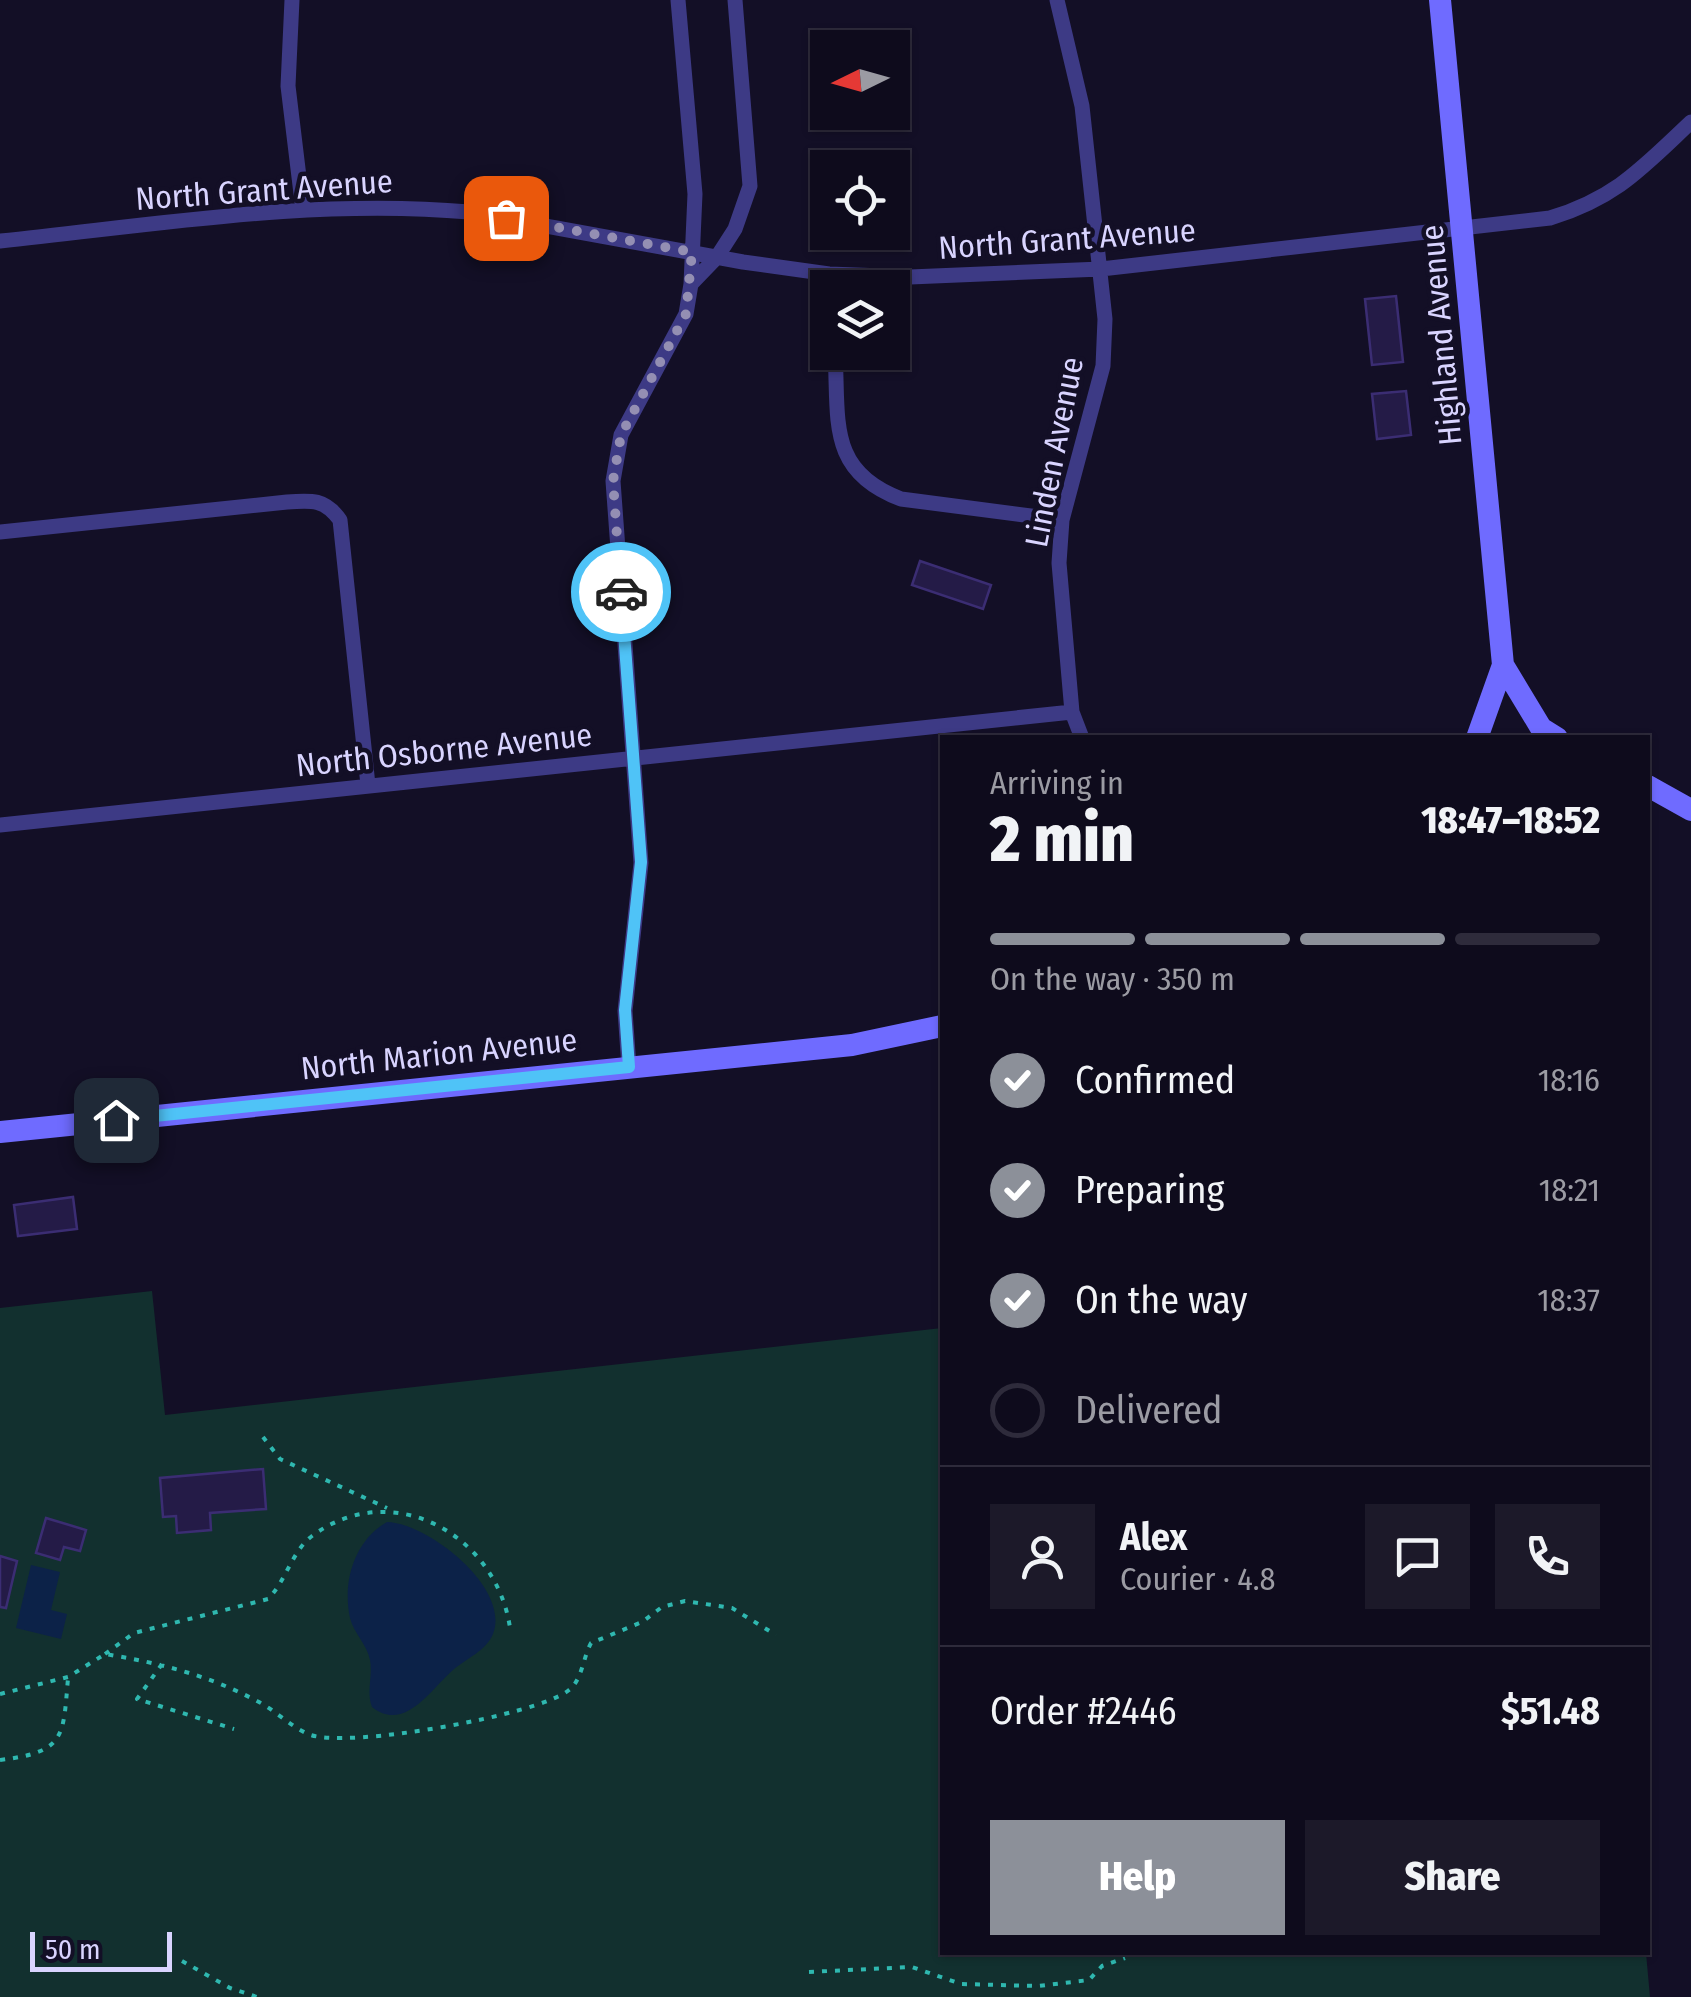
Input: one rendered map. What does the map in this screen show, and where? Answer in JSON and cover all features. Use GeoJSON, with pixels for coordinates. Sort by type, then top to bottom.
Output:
{"type":"FeatureCollection","features":[{"type":"Feature","properties":{"kind":"street"},"geometry":{"type":"LineString","coordinates":[[292,0],[288,86],[303,210]]}},
{"type":"Feature","properties":{"kind":"street"},"geometry":{"type":"LineString","coordinates":[[629,1067],[625,1010],[641,862],[613,481],[621,435],[686,314],[692,284],[695,194],[678,0]]}},
{"type":"Feature","properties":{"kind":"street"},"geometry":{"type":"LineString","coordinates":[[692,284],[717,257],[735,229],[750,186],[735,0]]}},
{"type":"Feature","properties":{"kind":"street","name":"Linden Avenue"},"geometry":{"type":"LineString","coordinates":[[1057,0],[1082,106],[1105,319],[1103,366],[1062,520],[1059,563],[1072,712],[1081,735]]}},
{"type":"Feature","properties":{"kind":"street","name":"Highland Avenue"},"geometry":{"type":"LineString","coordinates":[[1440,0],[1503,665]]}},
{"type":"Feature","properties":{"kind":"street","name":"North Grant Avenue"},"geometry":{"type":"LineString","coordinates":[[910,279],[1101,269],[1550,218],[1588,206],[1626,183],[1691,122]]}},
{"type":"Feature","properties":{"kind":"street","name":"North Grant Avenue"},"geometry":{"type":"LineString","coordinates":[[0,241],[303,210],[414,207],[469,212],[810,277]]}},
{"type":"Feature","properties":{"kind":"street"},"geometry":{"type":"LineString","coordinates":[[835,370],[840,438],[851,469],[877,490],[902,499],[1062,520]]}},
{"type":"Feature","properties":{"kind":"street"},"geometry":{"type":"LineString","coordinates":[[0,532],[316,500],[330,506],[340,520],[368,785]]}},
{"type":"Feature","properties":{"kind":"street"},"geometry":{"type":"LineString","coordinates":[[1478,735],[1503,665]]}},
{"type":"Feature","properties":{"kind":"street"},"geometry":{"type":"LineString","coordinates":[[1503,665],[1542,728],[1552,735]]}},
{"type":"Feature","properties":{"kind":"street","name":"North Osborne Avenue"},"geometry":{"type":"LineString","coordinates":[[0,825],[1072,712]]}},
{"type":"Feature","properties":{"kind":"street"},"geometry":{"type":"LineString","coordinates":[[1650,787],[1691,810]]}},
{"type":"Feature","properties":{"kind":"street","name":"North Marion Avenue"},"geometry":{"type":"LineString","coordinates":[[0,1132],[852,1045],[940,1026]]}},
{"type":"Feature","properties":{"kind":"path"},"geometry":{"type":"LineString","coordinates":[[263,1437],[280,1459],[389,1509],[412,1513],[448,1532],[495,1581],[506,1603],[510,1628]]}},
{"type":"Feature","properties":{"kind":"path"},"geometry":{"type":"LineString","coordinates":[[0,1694],[68,1678],[134,1633],[268,1599],[308,1538],[330,1524],[389,1509]]}},
{"type":"Feature","properties":{"kind":"path"},"geometry":{"type":"LineString","coordinates":[[104,1654],[204,1676],[259,1702],[310,1735],[361,1739],[486,1716],[567,1692],[578,1682],[591,1643],[642,1622],[662,1607],[685,1602],[732,1608],[776,1635]]}},
{"type":"Feature","properties":{"kind":"path"},"geometry":{"type":"LineString","coordinates":[[163,1664],[136,1699],[234,1729]]}},
{"type":"Feature","properties":{"kind":"path"},"geometry":{"type":"LineString","coordinates":[[0,1760],[26,1756],[56,1740],[65,1728],[68,1678]]}},
{"type":"Feature","properties":{"kind":"path"},"geometry":{"type":"LineString","coordinates":[[809,1972],[912,1967],[961,1984],[1038,1986],[1089,1980],[1102,1966],[1125,1958]]}},
{"type":"Feature","properties":{"kind":"path"},"geometry":{"type":"LineString","coordinates":[[182,1961],[257,1997]]}},
{"type":"Feature","properties":{"kind":"green space"},"geometry":{"type":"Polygon","coordinates":[[[152,1291],[165,1415],[940,1328],[940,1955],[1646,1955],[1650,1997],[0,1997],[0,1308],[152,1291]]]}},
{"type":"Feature","properties":{"kind":"water"},"geometry":{"type":"Polygon","coordinates":[[[387,1522],[423,1533],[462,1561],[490,1597],[495,1616],[493,1634],[486,1645],[417,1705],[395,1715],[372,1707],[370,1660],[352,1624],[348,1604],[350,1576],[359,1551],[387,1522]]]}},
{"type":"Feature","properties":{"kind":"water"},"geometry":{"type":"Polygon","coordinates":[[[31,1565],[60,1572],[51,1610],[67,1614],[61,1639],[16,1628],[31,1565]]]}},
{"type":"Feature","properties":{"kind":"building"},"geometry":{"type":"Polygon","coordinates":[[[1396,296],[1403,362],[1372,365],[1365,299],[1396,296]]]}},
{"type":"Feature","properties":{"kind":"building"},"geometry":{"type":"Polygon","coordinates":[[[1406,391],[1411,435],[1377,439],[1372,394],[1406,391]]]}},
{"type":"Feature","properties":{"kind":"building"},"geometry":{"type":"Polygon","coordinates":[[[920,561],[991,585],[983,609],[912,585],[920,561]]]}},
{"type":"Feature","properties":{"kind":"building"},"geometry":{"type":"Polygon","coordinates":[[[73,1197],[77,1229],[18,1236],[14,1205],[73,1197]]]}},
{"type":"Feature","properties":{"kind":"building"},"geometry":{"type":"Polygon","coordinates":[[[263,1469],[266,1509],[210,1513],[211,1530],[177,1533],[176,1516],[163,1517],[160,1478],[263,1469]]]}},
{"type":"Feature","properties":{"kind":"building"},"geometry":{"type":"Polygon","coordinates":[[[46,1518],[86,1530],[80,1551],[64,1547],[60,1560],[36,1553],[46,1518]]]}},
{"type":"Feature","properties":{"kind":"building"},"geometry":{"type":"Polygon","coordinates":[[[0,1556],[17,1561],[6,1608],[0,1607],[0,1556]]]}},
{"type":"Feature","properties":{"kind":"way so far"},"geometry":{"type":"LineString","coordinates":[[506,218],[692,252],[692,284],[686,314],[621,435],[613,481],[621,592]]}},
{"type":"Feature","properties":{"kind":"route"},"geometry":{"type":"LineString","coordinates":[[116,1120],[629,1067],[625,1010],[641,862],[621,592]]}}]}
